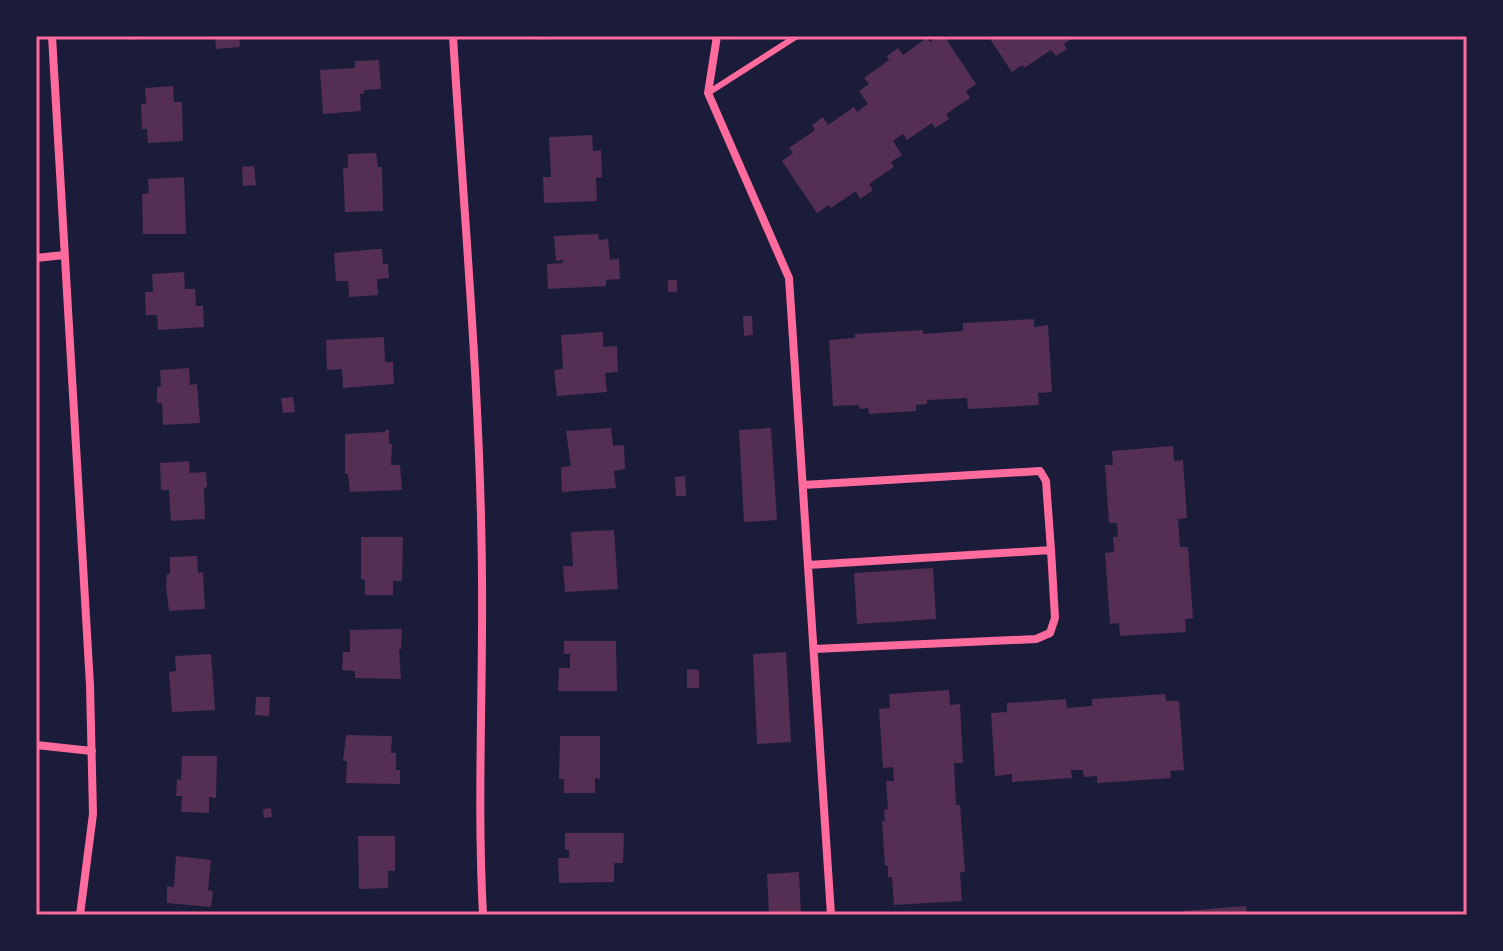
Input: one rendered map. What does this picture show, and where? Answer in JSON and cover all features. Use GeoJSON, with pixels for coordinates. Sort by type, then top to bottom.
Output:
{"type":"FeatureCollection","features":[{"type":"Feature","properties":{"kind":"street"},"geometry":{"type":"LineString","coordinates":[[52,36],[92,751],[93,814],[80,915]]}},
{"type":"Feature","properties":{"kind":"street"},"geometry":{"type":"LineString","coordinates":[[453,36],[479,446],[482,582],[479,837],[483,915]]}},
{"type":"Feature","properties":{"kind":"street"},"geometry":{"type":"LineString","coordinates":[[717,36],[708,93],[789,278],[831,915]]}},
{"type":"Feature","properties":{"kind":"street"},"geometry":{"type":"LineString","coordinates":[[36,258],[64,255]]}},
{"type":"Feature","properties":{"kind":"street"},"geometry":{"type":"LineString","coordinates":[[803,485],[1040,471],[1046,481],[1051,550],[1055,618],[1050,633],[1036,639],[814,649]]}},
{"type":"Feature","properties":{"kind":"street"},"geometry":{"type":"LineString","coordinates":[[808,565],[1051,550]]}},
{"type":"Feature","properties":{"kind":"street"},"geometry":{"type":"LineString","coordinates":[[36,745],[92,751]]}},
{"type":"Feature","properties":{"kind":"lane"},"geometry":{"type":"LineString","coordinates":[[708,93],[797,36]]}},
{"type":"Feature","properties":{"kind":"building"},"geometry":{"type":"Polygon","coordinates":[[[129,36],[155,36],[155,38],[129,40],[129,36]]]}},
{"type":"Feature","properties":{"kind":"building"},"geometry":{"type":"Polygon","coordinates":[[[215,36],[239,36],[240,47],[216,49],[215,36]]]}},
{"type":"Feature","properties":{"kind":"building"},"geometry":{"type":"Polygon","coordinates":[[[538,36],[567,36],[568,38],[538,40],[538,36]]]}},
{"type":"Feature","properties":{"kind":"building"},"geometry":{"type":"Polygon","coordinates":[[[944,36],[976,84],[966,91],[970,98],[946,114],[949,119],[935,128],[932,123],[907,140],[903,134],[893,141],[902,155],[891,162],[894,167],[869,184],[873,190],[860,199],[856,191],[831,208],[829,205],[817,213],[782,161],[793,153],[789,148],[815,130],[812,125],[823,117],[828,125],[854,107],[857,112],[868,104],[859,91],[869,84],[864,78],[889,60],[887,56],[898,48],[903,55],[927,38],[930,42],[944,36]]]}},
{"type":"Feature","properties":{"kind":"building"},"geometry":{"type":"Polygon","coordinates":[[[988,36],[1075,36],[1064,44],[1067,49],[1056,56],[1051,50],[1024,68],[1022,65],[1012,72],[988,36]]]}},
{"type":"Feature","properties":{"kind":"building"},"geometry":{"type":"Polygon","coordinates":[[[379,60],[381,89],[364,90],[360,94],[361,111],[323,114],[320,70],[355,68],[355,61],[379,60]]]}},
{"type":"Feature","properties":{"kind":"building"},"geometry":{"type":"Polygon","coordinates":[[[173,86],[174,102],[182,102],[183,141],[148,143],[147,129],[142,129],[141,104],[146,104],[145,88],[173,86]]]}},
{"type":"Feature","properties":{"kind":"building"},"geometry":{"type":"Polygon","coordinates":[[[592,135],[593,151],[601,150],[602,177],[596,178],[597,201],[544,203],[543,177],[551,177],[549,137],[592,135]]]}},
{"type":"Feature","properties":{"kind":"building"},"geometry":{"type":"Polygon","coordinates":[[[376,153],[378,167],[382,167],[383,211],[345,212],[343,168],[348,168],[348,154],[376,153]]]}},
{"type":"Feature","properties":{"kind":"building"},"geometry":{"type":"Polygon","coordinates":[[[254,166],[256,185],[243,186],[242,167],[254,166]]]}},
{"type":"Feature","properties":{"kind":"building"},"geometry":{"type":"Polygon","coordinates":[[[184,177],[186,234],[143,234],[142,194],[149,193],[148,179],[184,177]]]}},
{"type":"Feature","properties":{"kind":"building"},"geometry":{"type":"Polygon","coordinates":[[[598,234],[599,240],[608,239],[610,260],[619,259],[620,279],[606,280],[606,286],[548,289],[547,264],[563,263],[563,260],[556,261],[554,236],[598,234]]]}},
{"type":"Feature","properties":{"kind":"building"},"geometry":{"type":"Polygon","coordinates":[[[382,249],[383,264],[388,264],[389,278],[377,279],[378,295],[349,297],[348,281],[336,281],[334,253],[382,249]]]}},
{"type":"Feature","properties":{"kind":"building"},"geometry":{"type":"Polygon","coordinates":[[[184,272],[185,289],[195,289],[196,306],[203,306],[204,327],[158,330],[157,315],[146,315],[145,292],[153,292],[152,274],[184,272]]]}},
{"type":"Feature","properties":{"kind":"building"},"geometry":{"type":"Polygon","coordinates":[[[668,280],[677,280],[677,292],[668,292],[668,280]]]}},
{"type":"Feature","properties":{"kind":"building"},"geometry":{"type":"Polygon","coordinates":[[[743,316],[752,316],[753,335],[744,336],[743,316]]]}},
{"type":"Feature","properties":{"kind":"building"},"geometry":{"type":"Polygon","coordinates":[[[1034,319],[1034,327],[1048,325],[1052,392],[1038,393],[1039,405],[968,409],[967,398],[927,400],[927,404],[916,405],[916,411],[869,414],[868,408],[859,409],[859,405],[833,406],[829,340],[855,338],[855,334],[963,331],[963,323],[1034,319]]]}},
{"type":"Feature","properties":{"kind":"building"},"geometry":{"type":"Polygon","coordinates":[[[603,332],[603,347],[617,346],[618,372],[605,373],[607,392],[557,396],[554,370],[563,369],[561,335],[603,332]]]}},
{"type":"Feature","properties":{"kind":"building"},"geometry":{"type":"Polygon","coordinates":[[[384,337],[385,362],[393,362],[394,384],[343,388],[342,369],[327,370],[326,340],[384,337]]]}},
{"type":"Feature","properties":{"kind":"building"},"geometry":{"type":"Polygon","coordinates":[[[189,368],[190,385],[197,384],[200,423],[163,425],[162,403],[157,403],[157,387],[161,386],[160,370],[189,368]]]}},
{"type":"Feature","properties":{"kind":"building"},"geometry":{"type":"Polygon","coordinates":[[[293,397],[295,412],[283,413],[281,398],[293,397]]]}},
{"type":"Feature","properties":{"kind":"building"},"geometry":{"type":"Polygon","coordinates":[[[611,428],[613,446],[624,445],[625,469],[614,471],[616,488],[562,492],[561,467],[571,466],[566,431],[611,428]]]}},
{"type":"Feature","properties":{"kind":"building"},"geometry":{"type":"Polygon","coordinates":[[[771,428],[777,520],[744,522],[739,430],[771,428]]]}},
{"type":"Feature","properties":{"kind":"building"},"geometry":{"type":"Polygon","coordinates":[[[389,430],[389,444],[392,444],[391,465],[400,465],[402,490],[350,492],[348,474],[345,474],[345,434],[389,430]]]}},
{"type":"Feature","properties":{"kind":"building"},"geometry":{"type":"Polygon","coordinates":[[[1173,446],[1174,461],[1183,460],[1187,518],[1178,519],[1180,547],[1188,547],[1193,618],[1185,619],[1186,632],[1120,636],[1119,623],[1110,624],[1105,553],[1114,552],[1113,537],[1118,537],[1117,523],[1109,523],[1105,465],[1113,465],[1112,451],[1173,446]]]}},
{"type":"Feature","properties":{"kind":"building"},"geometry":{"type":"Polygon","coordinates":[[[189,461],[190,473],[206,472],[205,519],[171,521],[169,490],[161,490],[160,463],[189,461]]]}},
{"type":"Feature","properties":{"kind":"building"},"geometry":{"type":"Polygon","coordinates":[[[685,476],[686,496],[676,496],[675,477],[685,476]]]}},
{"type":"Feature","properties":{"kind":"building"},"geometry":{"type":"Polygon","coordinates":[[[614,530],[618,589],[565,592],[563,566],[573,566],[571,532],[614,530]]]}},
{"type":"Feature","properties":{"kind":"building"},"geometry":{"type":"Polygon","coordinates":[[[361,537],[403,537],[402,581],[393,581],[393,595],[365,595],[365,580],[361,579],[361,537]]]}},
{"type":"Feature","properties":{"kind":"building"},"geometry":{"type":"Polygon","coordinates":[[[197,556],[198,573],[203,572],[205,609],[169,611],[166,586],[170,557],[197,556]]]}},
{"type":"Feature","properties":{"kind":"building"},"geometry":{"type":"Polygon","coordinates":[[[933,568],[936,619],[857,624],[854,573],[933,568]]]}},
{"type":"Feature","properties":{"kind":"building"},"geometry":{"type":"Polygon","coordinates":[[[402,629],[399,649],[401,679],[355,678],[355,671],[342,670],[343,652],[350,652],[350,630],[402,629]]]}},
{"type":"Feature","properties":{"kind":"building"},"geometry":{"type":"Polygon","coordinates":[[[564,641],[616,641],[617,691],[558,691],[559,668],[570,668],[570,654],[564,654],[564,641]]]}},
{"type":"Feature","properties":{"kind":"building"},"geometry":{"type":"Polygon","coordinates":[[[786,652],[791,742],[757,744],[753,654],[786,652]]]}},
{"type":"Feature","properties":{"kind":"building"},"geometry":{"type":"Polygon","coordinates":[[[211,654],[215,710],[172,712],[169,672],[176,671],[175,656],[211,654]]]}},
{"type":"Feature","properties":{"kind":"building"},"geometry":{"type":"Polygon","coordinates":[[[687,669],[699,670],[699,688],[687,688],[687,669]]]}},
{"type":"Feature","properties":{"kind":"building"},"geometry":{"type":"Polygon","coordinates":[[[949,690],[950,705],[960,704],[963,763],[954,763],[965,872],[960,872],[962,901],[894,905],[892,877],[888,877],[888,866],[885,866],[882,821],[885,821],[884,810],[888,809],[886,781],[894,781],[893,767],[883,768],[879,709],[890,708],[889,694],[949,690]]]}},
{"type":"Feature","properties":{"kind":"building"},"geometry":{"type":"Polygon","coordinates":[[[1165,694],[1166,701],[1179,701],[1184,770],[1170,771],[1171,778],[1097,783],[1097,776],[1084,777],[1083,770],[1071,770],[1072,778],[1012,782],[1012,774],[995,776],[991,713],[1007,712],[1007,703],[1066,699],[1067,708],[1092,706],[1092,699],[1165,694]]]}},
{"type":"Feature","properties":{"kind":"building"},"geometry":{"type":"Polygon","coordinates":[[[256,697],[270,697],[269,716],[255,715],[256,697]]]}},
{"type":"Feature","properties":{"kind":"building"},"geometry":{"type":"Polygon","coordinates":[[[346,735],[392,736],[391,753],[396,753],[400,784],[346,783],[347,761],[343,761],[346,735]]]}},
{"type":"Feature","properties":{"kind":"building"},"geometry":{"type":"Polygon","coordinates":[[[560,736],[600,736],[600,779],[595,778],[595,793],[564,793],[564,779],[559,779],[560,736]]]}},
{"type":"Feature","properties":{"kind":"building"},"geometry":{"type":"Polygon","coordinates":[[[182,756],[217,756],[216,798],[209,797],[209,813],[181,812],[182,796],[176,796],[177,779],[181,780],[182,756]]]}},
{"type":"Feature","properties":{"kind":"building"},"geometry":{"type":"Polygon","coordinates":[[[271,808],[272,817],[264,818],[263,809],[271,808]]]}},
{"type":"Feature","properties":{"kind":"building"},"geometry":{"type":"Polygon","coordinates":[[[565,833],[624,833],[623,863],[614,863],[614,882],[559,883],[558,858],[569,858],[569,850],[565,850],[565,833]]]}},
{"type":"Feature","properties":{"kind":"building"},"geometry":{"type":"Polygon","coordinates":[[[358,836],[395,836],[395,871],[388,871],[388,888],[359,889],[358,836]]]}},
{"type":"Feature","properties":{"kind":"building"},"geometry":{"type":"Polygon","coordinates":[[[176,856],[211,860],[208,890],[213,891],[211,907],[167,903],[167,886],[174,887],[176,856]]]}},
{"type":"Feature","properties":{"kind":"building"},"geometry":{"type":"Polygon","coordinates":[[[799,872],[801,915],[769,915],[767,874],[799,872]]]}},
{"type":"Feature","properties":{"kind":"building"},"geometry":{"type":"Polygon","coordinates":[[[1246,906],[1247,915],[1184,915],[1184,911],[1246,906]]]}}]}
